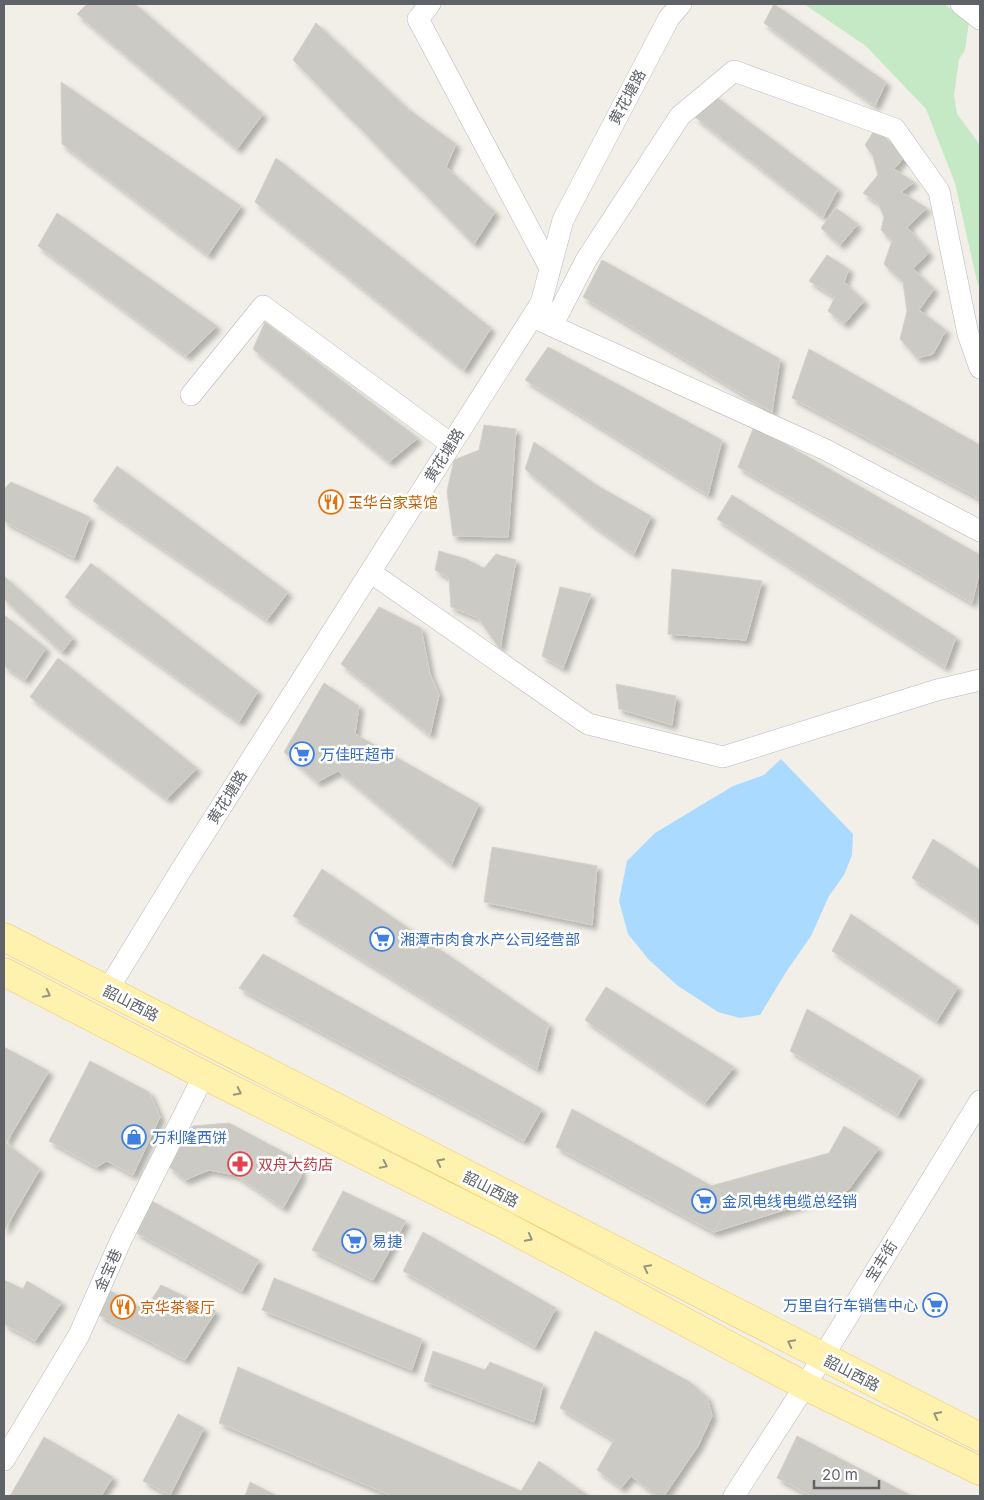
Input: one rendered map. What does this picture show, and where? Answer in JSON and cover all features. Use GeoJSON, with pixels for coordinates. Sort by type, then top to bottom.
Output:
{"type":"FeatureCollection","features":[{"type":"Feature","properties":{"kind":"main road","name":"韶山西路"},"geometry":{"type":"LineString","coordinates":[[4,937],[821,1358],[980,1437]]}},
{"type":"Feature","properties":{"kind":"main road","name":"韶山西路"},"geometry":{"type":"LineString","coordinates":[[4,972],[204,1075],[500,1223],[805,1386],[980,1471]]}},
{"type":"Feature","properties":{"kind":"street"},"geometry":{"type":"LineString","coordinates":[[430,4],[418,19],[550,268]]}},
{"type":"Feature","properties":{"kind":"street","name":"黄花塘路"},"geometry":{"type":"LineString","coordinates":[[107,991],[541,303],[562,220],[668,18],[681,4]]}},
{"type":"Feature","properties":{"kind":"street"},"geometry":{"type":"LineString","coordinates":[[961,4],[980,19]]}},
{"type":"Feature","properties":{"kind":"street"},"geometry":{"type":"LineString","coordinates":[[552,326],[586,260],[680,116],[734,70],[895,129],[939,191],[968,334],[980,368]]}},
{"type":"Feature","properties":{"kind":"street"},"geometry":{"type":"LineString","coordinates":[[191,395],[263,306],[451,444]]}},
{"type":"Feature","properties":{"kind":"street"},"geometry":{"type":"LineString","coordinates":[[532,316],[824,449],[980,531]]}},
{"type":"Feature","properties":{"kind":"street"},"geometry":{"type":"LineString","coordinates":[[370,572],[588,724],[723,758],[937,690],[980,680]]}},
{"type":"Feature","properties":{"kind":"street","name":"金宝巷"},"geometry":{"type":"LineString","coordinates":[[4,1460],[79,1335],[121,1240],[204,1075]]}},
{"type":"Feature","properties":{"kind":"street","name":"宝丰街"},"geometry":{"type":"LineString","coordinates":[[734,1496],[805,1386],[980,1101]]}},
{"type":"Feature","properties":{"kind":"green space"},"geometry":{"type":"Polygon","coordinates":[[[804,4],[944,4],[969,22],[965,50],[959,59],[954,95],[957,114],[980,145],[980,281],[978,286],[955,183],[926,109],[866,46],[804,4]]]}},
{"type":"Feature","properties":{"kind":"water"},"geometry":{"type":"Polygon","coordinates":[[[781,759],[853,834],[852,855],[844,875],[829,896],[811,936],[760,1015],[740,1018],[718,1012],[678,986],[649,960],[628,934],[619,901],[627,861],[655,833],[733,786],[764,775],[781,759]]]}},
{"type":"Feature","properties":{"kind":"building"},"geometry":{"type":"Polygon","coordinates":[[[87,4],[135,4],[263,114],[237,149],[77,14],[87,4]]]}},
{"type":"Feature","properties":{"kind":"building"},"geometry":{"type":"Polygon","coordinates":[[[774,4],[886,82],[875,106],[764,23],[774,4]]]}},
{"type":"Feature","properties":{"kind":"building"},"geometry":{"type":"Polygon","coordinates":[[[316,23],[408,109],[456,144],[446,167],[495,212],[474,244],[293,60],[316,23]]]}},
{"type":"Feature","properties":{"kind":"building"},"geometry":{"type":"Polygon","coordinates":[[[61,82],[241,206],[208,255],[62,144],[61,82]]]}},
{"type":"Feature","properties":{"kind":"building"},"geometry":{"type":"Polygon","coordinates":[[[711,93],[838,189],[823,217],[695,117],[711,93]]]}},
{"type":"Feature","properties":{"kind":"building"},"geometry":{"type":"Polygon","coordinates":[[[875,129],[906,155],[894,169],[914,182],[901,192],[927,208],[907,227],[929,253],[913,269],[934,289],[919,310],[946,330],[933,354],[917,358],[900,339],[907,311],[903,282],[884,264],[892,241],[881,230],[884,217],[878,203],[863,193],[878,175],[873,156],[865,145],[875,129]]]}},
{"type":"Feature","properties":{"kind":"building"},"geometry":{"type":"Polygon","coordinates":[[[276,158],[491,328],[464,370],[255,202],[276,158]]]}},
{"type":"Feature","properties":{"kind":"building"},"geometry":{"type":"Polygon","coordinates":[[[836,208],[858,224],[840,245],[821,228],[836,208]]]}},
{"type":"Feature","properties":{"kind":"building"},"geometry":{"type":"Polygon","coordinates":[[[57,213],[217,326],[186,356],[38,246],[57,213]]]}},
{"type":"Feature","properties":{"kind":"building"},"geometry":{"type":"Polygon","coordinates":[[[827,255],[849,269],[844,282],[864,301],[844,324],[828,311],[835,297],[809,281],[827,255]]]}},
{"type":"Feature","properties":{"kind":"building"},"geometry":{"type":"Polygon","coordinates":[[[602,260],[780,359],[772,412],[583,297],[602,260]]]}},
{"type":"Feature","properties":{"kind":"building"},"geometry":{"type":"Polygon","coordinates":[[[265,322],[418,438],[389,462],[253,349],[265,322]]]}},
{"type":"Feature","properties":{"kind":"building"},"geometry":{"type":"Polygon","coordinates":[[[548,347],[722,440],[708,495],[525,380],[548,347]]]}},
{"type":"Feature","properties":{"kind":"building"},"geometry":{"type":"Polygon","coordinates":[[[809,349],[980,445],[980,499],[792,398],[809,349]]]}},
{"type":"Feature","properties":{"kind":"building"},"geometry":{"type":"Polygon","coordinates":[[[484,425],[516,429],[508,537],[453,536],[447,491],[454,460],[479,450],[484,425]]]}},
{"type":"Feature","properties":{"kind":"building"},"geometry":{"type":"Polygon","coordinates":[[[754,426],[980,555],[980,569],[972,603],[738,467],[754,426]]]}},
{"type":"Feature","properties":{"kind":"building"},"geometry":{"type":"Polygon","coordinates":[[[534,442],[598,486],[651,516],[634,554],[589,522],[525,469],[534,442]]]}},
{"type":"Feature","properties":{"kind":"building"},"geometry":{"type":"Polygon","coordinates":[[[117,466],[288,592],[267,620],[93,501],[117,466]]]}},
{"type":"Feature","properties":{"kind":"building"},"geometry":{"type":"Polygon","coordinates":[[[11,482],[90,517],[74,558],[4,521],[4,489],[11,482]]]}},
{"type":"Feature","properties":{"kind":"building"},"geometry":{"type":"Polygon","coordinates":[[[732,495],[956,637],[945,667],[717,519],[732,495]]]}},
{"type":"Feature","properties":{"kind":"building"},"geometry":{"type":"Polygon","coordinates":[[[439,551],[466,559],[484,568],[496,554],[516,560],[500,649],[478,618],[451,607],[449,578],[435,570],[439,551]]]}},
{"type":"Feature","properties":{"kind":"building"},"geometry":{"type":"Polygon","coordinates":[[[91,563],[258,691],[239,722],[65,597],[91,563]]]}},
{"type":"Feature","properties":{"kind":"building"},"geometry":{"type":"Polygon","coordinates":[[[672,569],[762,581],[746,640],[668,634],[672,569]]]}},
{"type":"Feature","properties":{"kind":"building"},"geometry":{"type":"Polygon","coordinates":[[[4,576],[73,638],[62,652],[4,599],[4,576]]]}},
{"type":"Feature","properties":{"kind":"building"},"geometry":{"type":"Polygon","coordinates":[[[560,587],[591,594],[563,668],[542,656],[560,587]]]}},
{"type":"Feature","properties":{"kind":"building"},"geometry":{"type":"Polygon","coordinates":[[[379,607],[421,628],[430,674],[439,695],[430,735],[341,664],[379,607]]]}},
{"type":"Feature","properties":{"kind":"building"},"geometry":{"type":"Polygon","coordinates":[[[4,615],[46,648],[25,680],[4,666],[4,615]]]}},
{"type":"Feature","properties":{"kind":"building"},"geometry":{"type":"Polygon","coordinates":[[[58,658],[197,768],[167,799],[30,697],[58,658]]]}},
{"type":"Feature","properties":{"kind":"building"},"geometry":{"type":"Polygon","coordinates":[[[324,683],[359,706],[355,734],[479,804],[451,865],[338,771],[317,782],[284,752],[324,683]]]}},
{"type":"Feature","properties":{"kind":"building"},"geometry":{"type":"Polygon","coordinates":[[[616,684],[676,696],[672,725],[619,709],[616,684]]]}},
{"type":"Feature","properties":{"kind":"building"},"geometry":{"type":"Polygon","coordinates":[[[933,839],[980,870],[980,922],[912,878],[933,839]]]}},
{"type":"Feature","properties":{"kind":"building"},"geometry":{"type":"Polygon","coordinates":[[[492,847],[597,866],[592,925],[484,902],[492,847]]]}},
{"type":"Feature","properties":{"kind":"building"},"geometry":{"type":"Polygon","coordinates":[[[322,869],[549,1024],[537,1069],[293,916],[322,869]]]}},
{"type":"Feature","properties":{"kind":"building"},"geometry":{"type":"Polygon","coordinates":[[[851,914],[958,987],[937,1021],[832,951],[851,914]]]}},
{"type":"Feature","properties":{"kind":"building"},"geometry":{"type":"Polygon","coordinates":[[[263,954],[542,1109],[524,1141],[239,988],[263,954]]]}},
{"type":"Feature","properties":{"kind":"building"},"geometry":{"type":"Polygon","coordinates":[[[606,987],[734,1067],[705,1103],[585,1020],[606,987]]]}},
{"type":"Feature","properties":{"kind":"building"},"geometry":{"type":"Polygon","coordinates":[[[807,1009],[920,1076],[898,1115],[790,1051],[807,1009]]]}},
{"type":"Feature","properties":{"kind":"building"},"geometry":{"type":"Polygon","coordinates":[[[4,1047],[49,1071],[6,1143],[40,1169],[4,1231],[4,1047]]]}},
{"type":"Feature","properties":{"kind":"building"},"geometry":{"type":"Polygon","coordinates":[[[90,1061],[149,1092],[160,1117],[133,1175],[107,1161],[96,1167],[49,1141],[90,1061]]]}},
{"type":"Feature","properties":{"kind":"building"},"geometry":{"type":"Polygon","coordinates":[[[572,1109],[732,1197],[714,1232],[556,1147],[572,1109]]]}},
{"type":"Feature","properties":{"kind":"building"},"geometry":{"type":"Polygon","coordinates":[[[229,1123],[299,1160],[301,1176],[283,1208],[236,1175],[209,1170],[185,1180],[168,1166],[185,1133],[193,1126],[229,1123]]]}},
{"type":"Feature","properties":{"kind":"building"},"geometry":{"type":"Polygon","coordinates":[[[844,1126],[879,1148],[848,1190],[714,1232],[732,1197],[711,1186],[829,1153],[844,1126]]]}},
{"type":"Feature","properties":{"kind":"building"},"geometry":{"type":"Polygon","coordinates":[[[343,1191],[406,1221],[373,1280],[312,1250],[343,1191]]]}},
{"type":"Feature","properties":{"kind":"building"},"geometry":{"type":"Polygon","coordinates":[[[152,1201],[259,1260],[242,1291],[135,1232],[152,1201]]]}},
{"type":"Feature","properties":{"kind":"building"},"geometry":{"type":"Polygon","coordinates":[[[423,1232],[556,1308],[535,1347],[403,1271],[423,1232]]]}},
{"type":"Feature","properties":{"kind":"building"},"geometry":{"type":"Polygon","coordinates":[[[274,1278],[422,1339],[412,1370],[262,1310],[274,1278]]]}},
{"type":"Feature","properties":{"kind":"building"},"geometry":{"type":"Polygon","coordinates":[[[4,1280],[23,1289],[27,1281],[62,1302],[35,1341],[4,1324],[4,1280]]]}},
{"type":"Feature","properties":{"kind":"building"},"geometry":{"type":"Polygon","coordinates":[[[161,1285],[216,1311],[185,1360],[99,1315],[109,1290],[145,1310],[161,1285]]]}},
{"type":"Feature","properties":{"kind":"building"},"geometry":{"type":"Polygon","coordinates":[[[595,1331],[690,1382],[707,1397],[712,1416],[698,1446],[664,1496],[658,1496],[631,1476],[621,1488],[597,1470],[614,1440],[560,1408],[595,1331]]]}},
{"type":"Feature","properties":{"kind":"building"},"geometry":{"type":"Polygon","coordinates":[[[433,1351],[485,1370],[490,1362],[543,1384],[534,1422],[424,1381],[433,1351]]]}},
{"type":"Feature","properties":{"kind":"building"},"geometry":{"type":"Polygon","coordinates":[[[238,1367],[521,1491],[539,1461],[589,1496],[392,1496],[219,1423],[238,1367]]]}},
{"type":"Feature","properties":{"kind":"building"},"geometry":{"type":"Polygon","coordinates":[[[178,1414],[204,1428],[170,1495],[143,1481],[178,1414]]]}},
{"type":"Feature","properties":{"kind":"building"},"geometry":{"type":"Polygon","coordinates":[[[797,1436],[912,1496],[812,1496],[777,1478],[797,1436]]]}},
{"type":"Feature","properties":{"kind":"building"},"geometry":{"type":"Polygon","coordinates":[[[44,1437],[113,1477],[101,1496],[10,1496],[44,1437]]]}},
{"type":"Feature","properties":{"kind":"building"},"geometry":{"type":"Polygon","coordinates":[[[250,1482],[277,1496],[245,1496],[250,1482]]]}},
{"type":"Feature","properties":{"kind":"place","name":"玉华台家菜馆"},"geometry":{"type":"Point","coordinates":[331,502]}},
{"type":"Feature","properties":{"kind":"place","name":"万佳旺超市"},"geometry":{"type":"Point","coordinates":[302,754]}},
{"type":"Feature","properties":{"kind":"place","name":"湘潭市肉食水产公司经营部"},"geometry":{"type":"Point","coordinates":[382,939]}},
{"type":"Feature","properties":{"kind":"place","name":"万利隆西饼"},"geometry":{"type":"Point","coordinates":[134,1137]}},
{"type":"Feature","properties":{"kind":"place","name":"双舟大药店"},"geometry":{"type":"Point","coordinates":[240,1164]}},
{"type":"Feature","properties":{"kind":"place","name":"金凤电线电缆总经销"},"geometry":{"type":"Point","coordinates":[704,1201]}},
{"type":"Feature","properties":{"kind":"place","name":"易捷"},"geometry":{"type":"Point","coordinates":[354,1241]}},
{"type":"Feature","properties":{"kind":"place","name":"万里自行车销售中心"},"geometry":{"type":"Point","coordinates":[935,1305]}},
{"type":"Feature","properties":{"kind":"place","name":"京华茶餐厅"},"geometry":{"type":"Point","coordinates":[123,1307]}}]}
